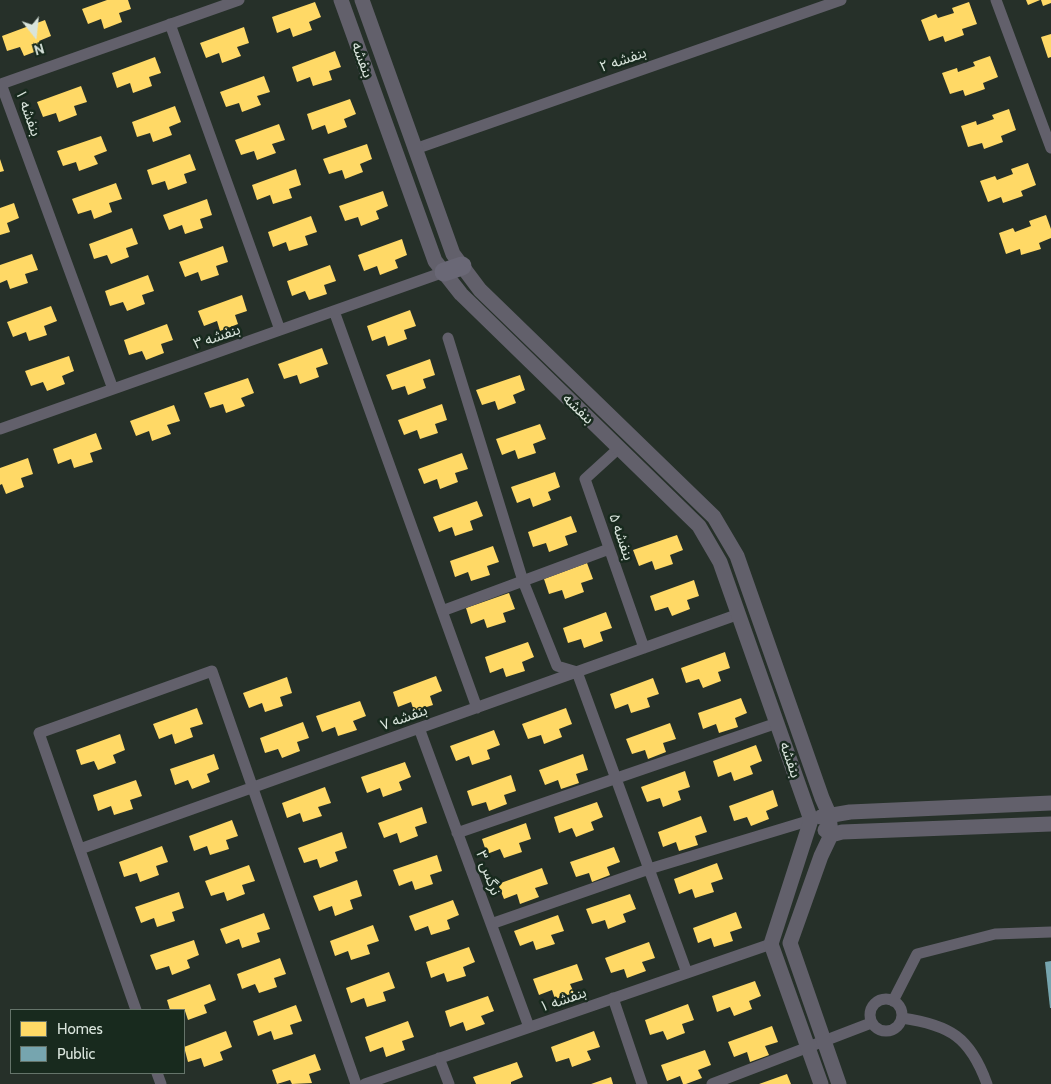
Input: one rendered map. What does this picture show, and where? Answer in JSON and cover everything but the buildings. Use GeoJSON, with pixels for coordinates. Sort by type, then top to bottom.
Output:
{"type":"FeatureCollection","features":[{"type":"Feature","properties":{"kind":"main road"},"geometry":{"type":"LineString","coordinates":[[444,272],[462,266]]}},
{"type":"Feature","properties":{"kind":"street","name":"بنفشه ۱"},"geometry":{"type":"LineString","coordinates":[[113,389],[1,84],[239,0]]}},
{"type":"Feature","properties":{"kind":"street","name":"بنفشه"},"geometry":{"type":"LineString","coordinates":[[340,0],[435,261],[461,294],[699,526],[720,562],[812,820]]}},
{"type":"Feature","properties":{"kind":"street","name":"بنفشه"},"geometry":{"type":"LineString","coordinates":[[362,0],[453,254],[480,290],[714,517],[737,556],[822,798],[830,814]]}},
{"type":"Feature","properties":{"kind":"street","name":"بنفشه ۲"},"geometry":{"type":"LineString","coordinates":[[415,149],[841,0]]}},
{"type":"Feature","properties":{"kind":"street"},"geometry":{"type":"LineString","coordinates":[[996,0],[1051,148]]}},
{"type":"Feature","properties":{"kind":"street"},"geometry":{"type":"LineString","coordinates":[[170,24],[280,330]]}},
{"type":"Feature","properties":{"kind":"street","name":"بنفشه ۳"},"geometry":{"type":"LineString","coordinates":[[0,429],[444,272]]}},
{"type":"Feature","properties":{"kind":"street"},"geometry":{"type":"LineString","coordinates":[[334,311],[477,708]]}},
{"type":"Feature","properties":{"kind":"street"},"geometry":{"type":"LineString","coordinates":[[448,338],[523,580],[557,666],[577,672],[687,973]]}},
{"type":"Feature","properties":{"kind":"street","name":"بنفشه ۵"},"geometry":{"type":"LineString","coordinates":[[619,448],[585,479],[644,648]]}},
{"type":"Feature","properties":{"kind":"street"},"geometry":{"type":"LineString","coordinates":[[442,611],[609,549]]}},
{"type":"Feature","properties":{"kind":"street","name":"بنفشه ۷"},"geometry":{"type":"LineString","coordinates":[[80,849],[739,614]]}},
{"type":"Feature","properties":{"kind":"street"},"geometry":{"type":"LineString","coordinates":[[136,1009],[39,733],[212,672],[356,1084]]}},
{"type":"Feature","properties":{"kind":"street"},"geometry":{"type":"LineString","coordinates":[[458,833],[777,723]]}},
{"type":"Feature","properties":{"kind":"street","name":"نرگس ۳"},"geometry":{"type":"LineString","coordinates":[[419,728],[529,1027]]}},
{"type":"Feature","properties":{"kind":"street"},"geometry":{"type":"LineString","coordinates":[[491,924],[649,869],[830,814],[1051,803]]}},
{"type":"Feature","properties":{"kind":"street"},"geometry":{"type":"LineString","coordinates":[[981,806],[982,827]]}},
{"type":"Feature","properties":{"kind":"street"},"geometry":{"type":"LineString","coordinates":[[830,814],[831,835],[821,856],[790,943],[839,1084]]}},
{"type":"Feature","properties":{"kind":"street"},"geometry":{"type":"LineString","coordinates":[[812,820],[831,835]]}},
{"type":"Feature","properties":{"kind":"street"},"geometry":{"type":"LineString","coordinates":[[812,820],[771,944],[821,1084]]}},
{"type":"Feature","properties":{"kind":"street"},"geometry":{"type":"LineString","coordinates":[[831,835],[842,832],[1051,824]]}},
{"type":"Feature","properties":{"kind":"street"},"geometry":{"type":"LineString","coordinates":[[893,1001],[916,954],[995,934],[1051,932]]}},
{"type":"Feature","properties":{"kind":"street"},"geometry":{"type":"LineString","coordinates":[[771,944],[790,943]]}},
{"type":"Feature","properties":{"kind":"street","name":"بنفشه ۱"},"geometry":{"type":"LineString","coordinates":[[365,1084],[771,944]]}},
{"type":"Feature","properties":{"kind":"street"},"geometry":{"type":"LineString","coordinates":[[613,998],[642,1084]]}},
{"type":"Feature","properties":{"kind":"street"},"geometry":{"type":"LineString","coordinates":[[883,999],[893,1001],[900,1008],[902,1018],[897,1027],[888,1032],[878,1030],[871,1023],[869,1013],[874,1004],[883,999]]}},
{"type":"Feature","properties":{"kind":"street"},"geometry":{"type":"LineString","coordinates":[[902,1018],[926,1021],[950,1030],[978,1060],[987,1084]]}},
{"type":"Feature","properties":{"kind":"street"},"geometry":{"type":"LineString","coordinates":[[712,1084],[871,1023]]}},
{"type":"Feature","properties":{"kind":"street"},"geometry":{"type":"LineString","coordinates":[[439,1058],[448,1084]]}}]}
